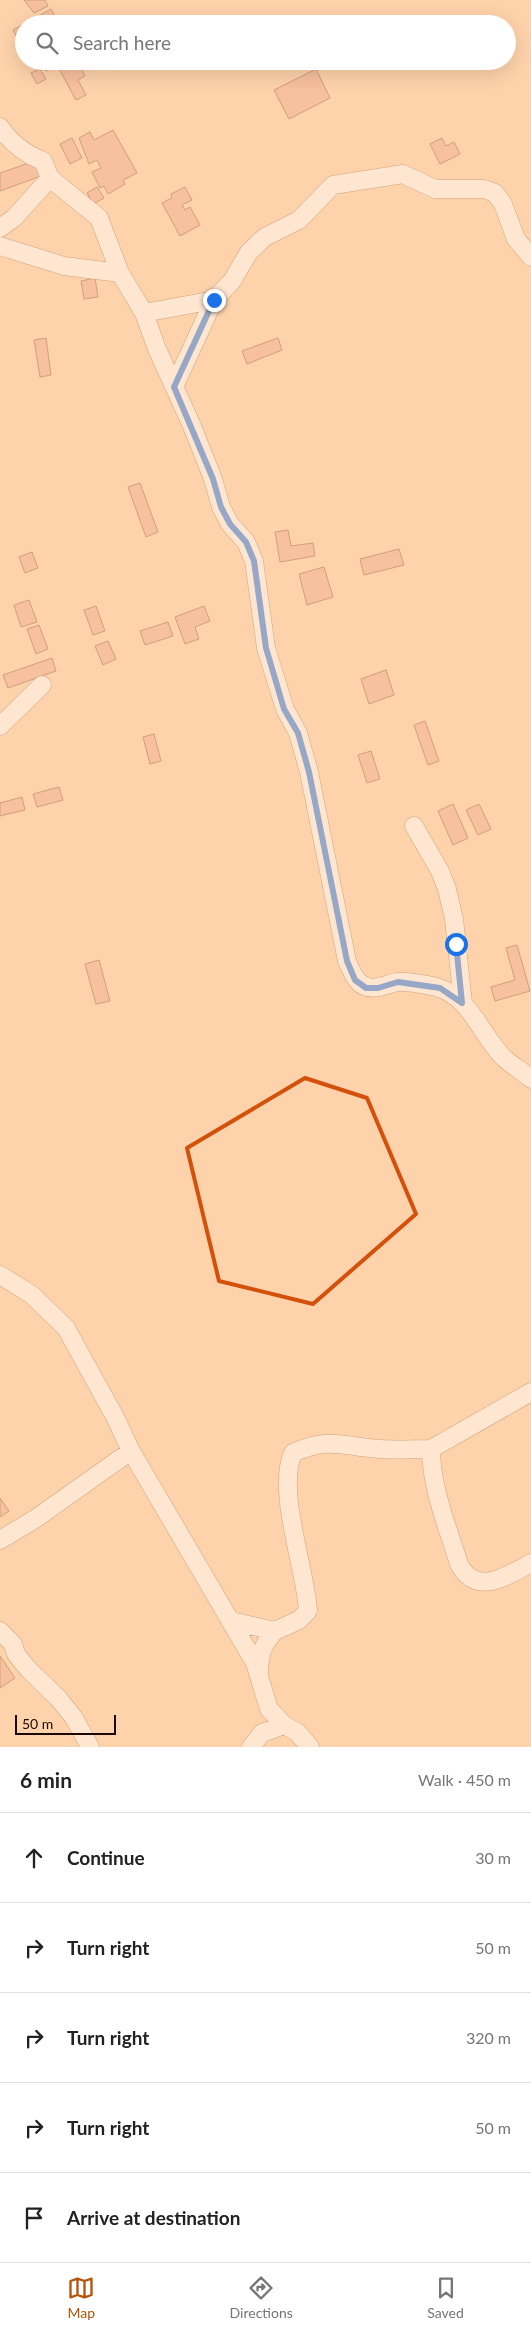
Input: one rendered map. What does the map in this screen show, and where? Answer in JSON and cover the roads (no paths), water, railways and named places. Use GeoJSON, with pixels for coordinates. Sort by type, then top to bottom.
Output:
{"type":"FeatureCollection","features":[{"type":"Feature","properties":{"kind":"street"},"geometry":{"type":"LineString","coordinates":[[0,127],[9,140],[33,157],[43,161],[50,178],[99,218],[120,273],[144,313],[202,452],[221,507],[230,524],[246,542],[254,561],[266,648],[284,709],[298,733],[309,772],[347,961],[355,980],[366,988],[378,988],[398,982],[440,988],[462,1003],[476,1020],[491,1044],[505,1060],[531,1079]]}},
{"type":"Feature","properties":{"kind":"street"},"geometry":{"type":"LineString","coordinates":[[174,387],[214,300],[232,281],[249,252],[265,237],[299,220],[333,185],[403,174],[435,189],[476,188],[495,193],[503,204],[516,239],[531,257]]}},
{"type":"Feature","properties":{"kind":"street"},"geometry":{"type":"LineString","coordinates":[[0,228],[14,218],[50,178]]}},
{"type":"Feature","properties":{"kind":"street"},"geometry":{"type":"LineString","coordinates":[[0,246],[64,266],[120,273]]}},
{"type":"Feature","properties":{"kind":"street"},"geometry":{"type":"LineString","coordinates":[[144,313],[214,300]]}},
{"type":"Feature","properties":{"kind":"street"},"geometry":{"type":"LineString","coordinates":[[0,726],[42,685]]}},
{"type":"Feature","properties":{"kind":"street"},"geometry":{"type":"LineString","coordinates":[[414,826],[440,871],[447,890],[454,920],[462,1003]]}},
{"type":"Feature","properties":{"kind":"street"},"geometry":{"type":"LineString","coordinates":[[0,1275],[32,1295],[66,1328],[116,1417],[131,1451],[255,1663],[269,1709],[284,1725],[297,1732],[310,1747]]}},
{"type":"Feature","properties":{"kind":"street"},"geometry":{"type":"LineString","coordinates":[[259,1676],[259,1655],[268,1638],[276,1631],[299,1620],[308,1611],[295,1544],[290,1504],[288,1465],[293,1454],[310,1446],[330,1443],[378,1449],[431,1450],[531,1392]]}},
{"type":"Feature","properties":{"kind":"street"},"geometry":{"type":"LineString","coordinates":[[431,1450],[432,1471],[438,1496],[463,1573],[481,1582],[490,1582],[504,1578],[531,1563]]}},
{"type":"Feature","properties":{"kind":"street"},"geometry":{"type":"LineString","coordinates":[[0,1540],[35,1519],[131,1451]]}},
{"type":"Feature","properties":{"kind":"street"},"geometry":{"type":"LineString","coordinates":[[231,1621],[276,1631]]}},
{"type":"Feature","properties":{"kind":"street"},"geometry":{"type":"LineString","coordinates":[[0,1631],[13,1644],[16,1654],[28,1669],[59,1699],[74,1718],[90,1747]]}},
{"type":"Feature","properties":{"kind":"street"},"geometry":{"type":"LineString","coordinates":[[251,1747],[262,1733],[284,1725]]}}]}
